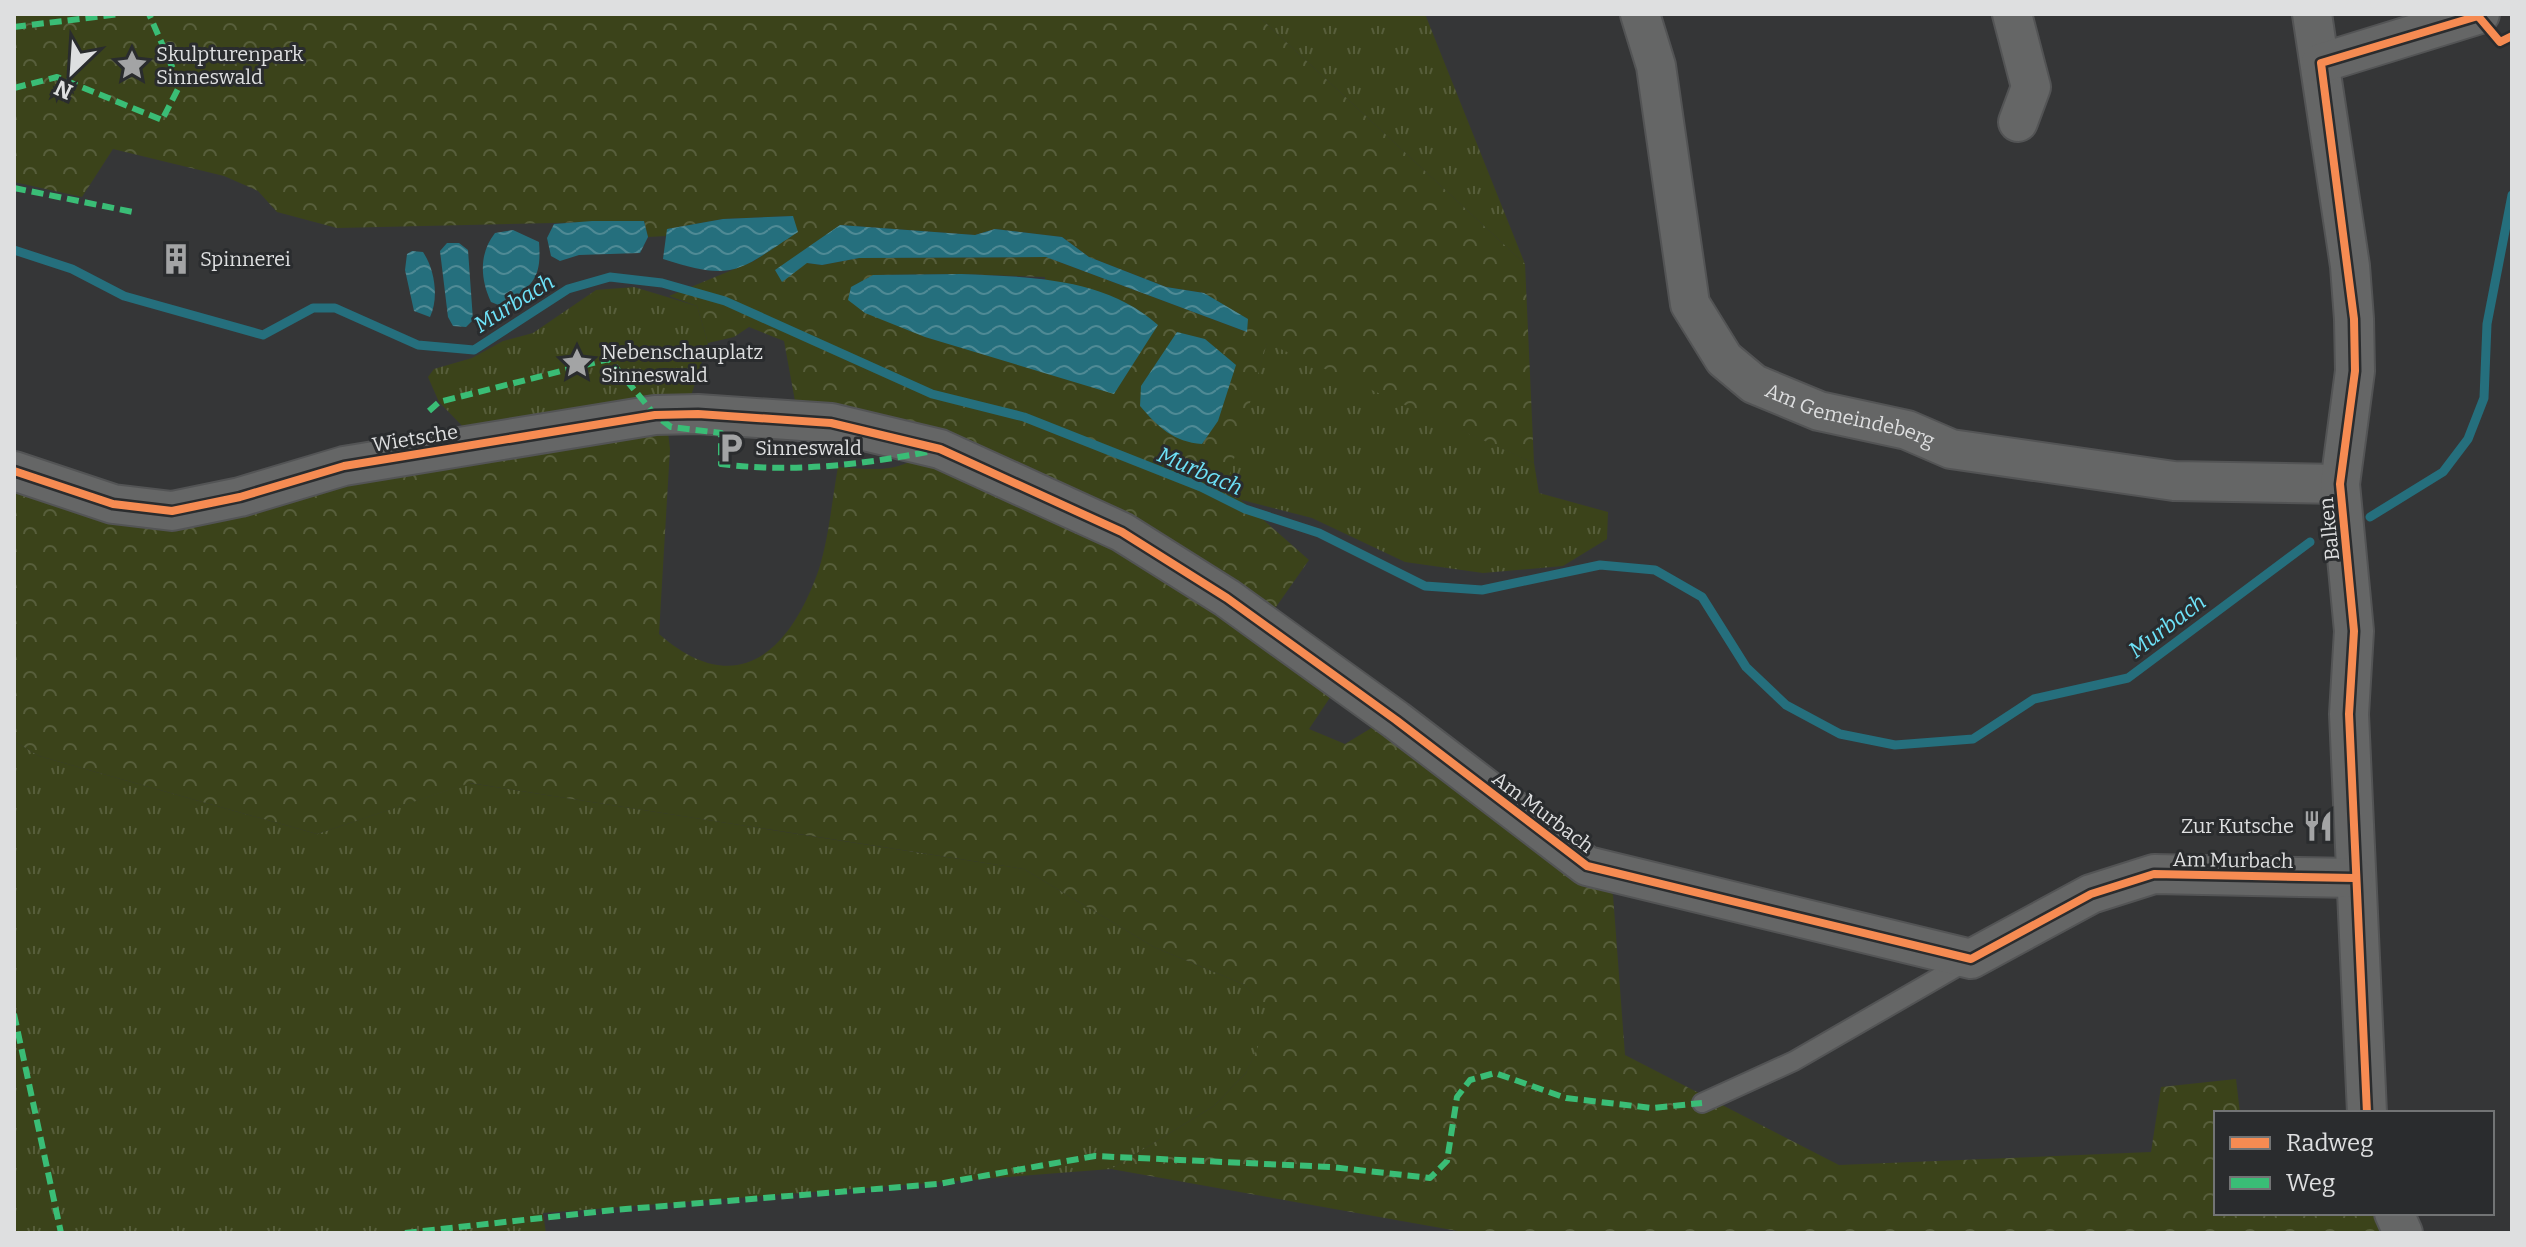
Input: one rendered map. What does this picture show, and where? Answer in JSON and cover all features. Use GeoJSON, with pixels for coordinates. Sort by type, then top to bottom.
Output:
{"type":"FeatureCollection","features":[{"type":"Feature","properties":{"kind":"street","name":"Am Gemeindeberg"},"geometry":{"type":"LineString","coordinates":[[1640,14],[1656,66],[1690,304],[1724,359],[1754,384],[1819,411],[1907,430],[1951,449],[2174,481],[2340,484]]}},
{"type":"Feature","properties":{"kind":"street"},"geometry":{"type":"LineString","coordinates":[[2012,14],[2031,87],[2018,122]]}},
{"type":"Feature","properties":{"kind":"street","name":"Balken"},"geometry":{"type":"LineString","coordinates":[[2312,14],[2354,319],[2355,371],[2340,484],[2354,631],[2349,714],[2367,1111]]}},
{"type":"Feature","properties":{"kind":"street"},"geometry":{"type":"LineString","coordinates":[[2321,63],[2480,14]]}},
{"type":"Feature","properties":{"kind":"street","name":"Wietsche"},"geometry":{"type":"LineString","coordinates":[[14,471],[113,504],[172,511],[240,497],[344,466],[655,415],[698,414],[831,423]]}},
{"type":"Feature","properties":{"kind":"street","name":"Am Murbach"},"geometry":{"type":"LineString","coordinates":[[831,423],[940,449],[1122,532],[1227,598],[1396,720],[1587,866],[1971,959],[2091,894],[2154,874],[2354,878]]}},
{"type":"Feature","properties":{"kind":"lane","name":"Am Murbach"},"geometry":{"type":"LineString","coordinates":[[1702,1103],[1794,1061],[1971,959]]}},
{"type":"Feature","properties":{"kind":"green space"},"geometry":{"type":"Polygon","coordinates":[[[14,14],[1256,14],[1525,264],[1534,463],[1267,343],[1226,487],[1309,560],[1257,634],[1337,687],[1309,729],[1345,744],[1378,724],[1562,836],[1613,895],[1625,1055],[1839,1165],[2151,1152],[2161,1087],[2236,1079],[2240,1111],[2214,1111],[2214,1215],[2383,1215],[2388,1233],[1469,1233],[1111,1169],[1214,1106],[1246,1073],[1273,1014],[1243,984],[1154,947],[1024,869],[470,783],[317,834],[39,756],[14,741],[14,469],[185,522],[327,486],[454,467],[667,424],[670,449],[659,634],[687,654],[713,664],[736,665],[757,658],[776,644],[793,624],[807,598],[822,557],[838,467],[866,469],[899,466],[934,446],[921,433],[795,401],[784,341],[749,327],[734,337],[708,343],[697,306],[669,296],[754,261],[797,232],[792,216],[723,219],[668,229],[666,236],[648,237],[644,221],[337,228],[277,212],[258,191],[224,176],[113,149],[82,197],[14,182],[14,14]],[[840,225],[807,263],[822,265],[859,258],[1046,257],[1247,332],[1204,293],[1166,287],[1089,257],[1062,237],[995,229],[975,235],[840,225]],[[873,275],[925,337],[1048,371],[1045,277],[873,275]]]}},
{"type":"Feature","properties":{"kind":"green space"},"geometry":{"type":"Polygon","coordinates":[[[1256,14],[1425,14],[1525,264],[1256,14]]]}},
{"type":"Feature","properties":{"kind":"green space","name":"Nebenschauplatz Sinneswald"},"geometry":{"type":"Polygon","coordinates":[[[634,287],[697,306],[708,343],[689,402],[471,435],[439,402],[428,377],[434,369],[472,358],[503,341],[533,333],[596,290],[634,287]]]}},
{"type":"Feature","properties":{"kind":"green space"},"geometry":{"type":"Polygon","coordinates":[[[1267,342],[1534,463],[1539,493],[1608,512],[1607,539],[1563,566],[1483,573],[1405,562],[1312,518],[1238,499],[1225,487],[1267,342]]]}},
{"type":"Feature","properties":{"kind":"green space"},"geometry":{"type":"Polygon","coordinates":[[[14,741],[39,756],[317,834],[469,783],[1024,869],[1154,947],[1243,984],[1274,1014],[1246,1073],[1214,1106],[1111,1169],[543,1213],[546,1233],[14,1233],[14,741]]]}},
{"type":"Feature","properties":{"kind":"water"},"geometry":{"type":"Polygon","coordinates":[[[793,216],[798,232],[762,256],[735,269],[706,270],[663,259],[667,229],[723,219],[793,216]]]}},
{"type":"Feature","properties":{"kind":"water"},"geometry":{"type":"Polygon","coordinates":[[[644,221],[648,237],[640,253],[579,255],[560,261],[551,256],[547,238],[554,224],[644,221]]]}},
{"type":"Feature","properties":{"kind":"water"},"geometry":{"type":"Polygon","coordinates":[[[840,225],[975,235],[995,229],[1062,237],[1089,257],[1166,287],[1204,293],[1248,319],[1247,332],[1046,257],[859,258],[822,265],[807,263],[782,282],[775,270],[840,225]]]}},
{"type":"Feature","properties":{"kind":"water"},"geometry":{"type":"Polygon","coordinates":[[[513,230],[539,242],[539,265],[533,281],[501,306],[491,302],[487,293],[483,275],[484,258],[495,233],[513,230]]]}},
{"type":"Feature","properties":{"kind":"water"},"geometry":{"type":"Polygon","coordinates":[[[447,243],[459,243],[468,250],[473,320],[466,327],[453,326],[448,317],[440,251],[447,243]]]}},
{"type":"Feature","properties":{"kind":"water"},"geometry":{"type":"Polygon","coordinates":[[[423,252],[433,275],[435,293],[430,317],[414,311],[405,270],[407,254],[423,252]]]}},
{"type":"Feature","properties":{"kind":"water"},"geometry":{"type":"Polygon","coordinates":[[[961,274],[1039,279],[1090,289],[1137,309],[1158,325],[1114,394],[925,337],[865,313],[848,300],[851,287],[873,275],[961,274]]]}},
{"type":"Feature","properties":{"kind":"water"},"geometry":{"type":"Polygon","coordinates":[[[1177,332],[1205,339],[1236,365],[1218,421],[1202,444],[1167,432],[1140,406],[1141,386],[1177,332]]]}},
{"type":"Feature","properties":{"kind":"waterway","name":"Murbach"},"geometry":{"type":"LineString","coordinates":[[2370,517],[2443,472],[2468,439],[2484,398],[2487,324],[2512,195]]}},
{"type":"Feature","properties":{"kind":"waterway","name":"Murbach"},"geometry":{"type":"LineString","coordinates":[[14,250],[72,269],[124,296],[263,335],[313,308],[335,308],[418,345],[474,350],[568,289],[610,277],[662,283],[725,301],[932,394],[1024,417],[1201,487],[1245,509],[1319,533],[1425,586],[1482,590],[1600,565],[1655,570],[1702,597],[1746,667],[1786,705],[1840,734],[1895,745],[1973,739],[2034,699],[2128,678],[2310,542]]}},
{"type":"Feature","properties":{"kind":"marked path"},"geometry":{"type":"LineString","coordinates":[[14,27],[120,14]]}},
{"type":"Feature","properties":{"kind":"marked path"},"geometry":{"type":"LineString","coordinates":[[14,88],[57,77],[162,120],[180,85],[149,14]]}},
{"type":"Feature","properties":{"kind":"marked path"},"geometry":{"type":"LineString","coordinates":[[14,188],[133,212]]}},
{"type":"Feature","properties":{"kind":"marked path"},"geometry":{"type":"LineString","coordinates":[[429,411],[439,402],[609,359],[655,415],[671,427],[721,433],[721,464],[801,468],[932,451]]}},
{"type":"Feature","properties":{"kind":"marked path"},"geometry":{"type":"LineString","coordinates":[[14,1014],[61,1233]]}},
{"type":"Feature","properties":{"kind":"marked path"},"geometry":{"type":"LineString","coordinates":[[405,1233],[614,1210],[938,1184],[1095,1156],[1331,1167],[1430,1178],[1447,1161],[1457,1097],[1470,1080],[1495,1073],[1566,1098],[1652,1108],[1702,1103]]}},
{"type":"Feature","properties":{"kind":"cycle path"},"geometry":{"type":"LineString","coordinates":[[2367,1111],[2349,714],[2354,631],[2340,484],[2355,371],[2354,319],[2321,63],[2478,16],[2500,42],[2512,36]]}},
{"type":"Feature","properties":{"kind":"cycle path"},"geometry":{"type":"LineString","coordinates":[[14,471],[113,504],[172,511],[240,497],[344,466],[655,415],[698,414],[831,423],[940,449],[1122,532],[1227,598],[1396,720],[1587,866],[1971,959],[2091,894],[2154,874],[2354,878]]}},
{"type":"Feature","properties":{"kind":"place","name":"Skulpturenpark Sinneswald"},"geometry":{"type":"Point","coordinates":[132,65]}},
{"type":"Feature","properties":{"kind":"place","name":"Spinnerei"},"geometry":{"type":"Point","coordinates":[176,259]}},
{"type":"Feature","properties":{"kind":"place","name":"Nebenschauplatz Sinneswald"},"geometry":{"type":"Point","coordinates":[577,363]}},
{"type":"Feature","properties":{"kind":"place","name":"Sinneswald"},"geometry":{"type":"Point","coordinates":[731,448]}},
{"type":"Feature","properties":{"kind":"place","name":"Zur Kutsche"},"geometry":{"type":"Point","coordinates":[2318,826]}}]}
